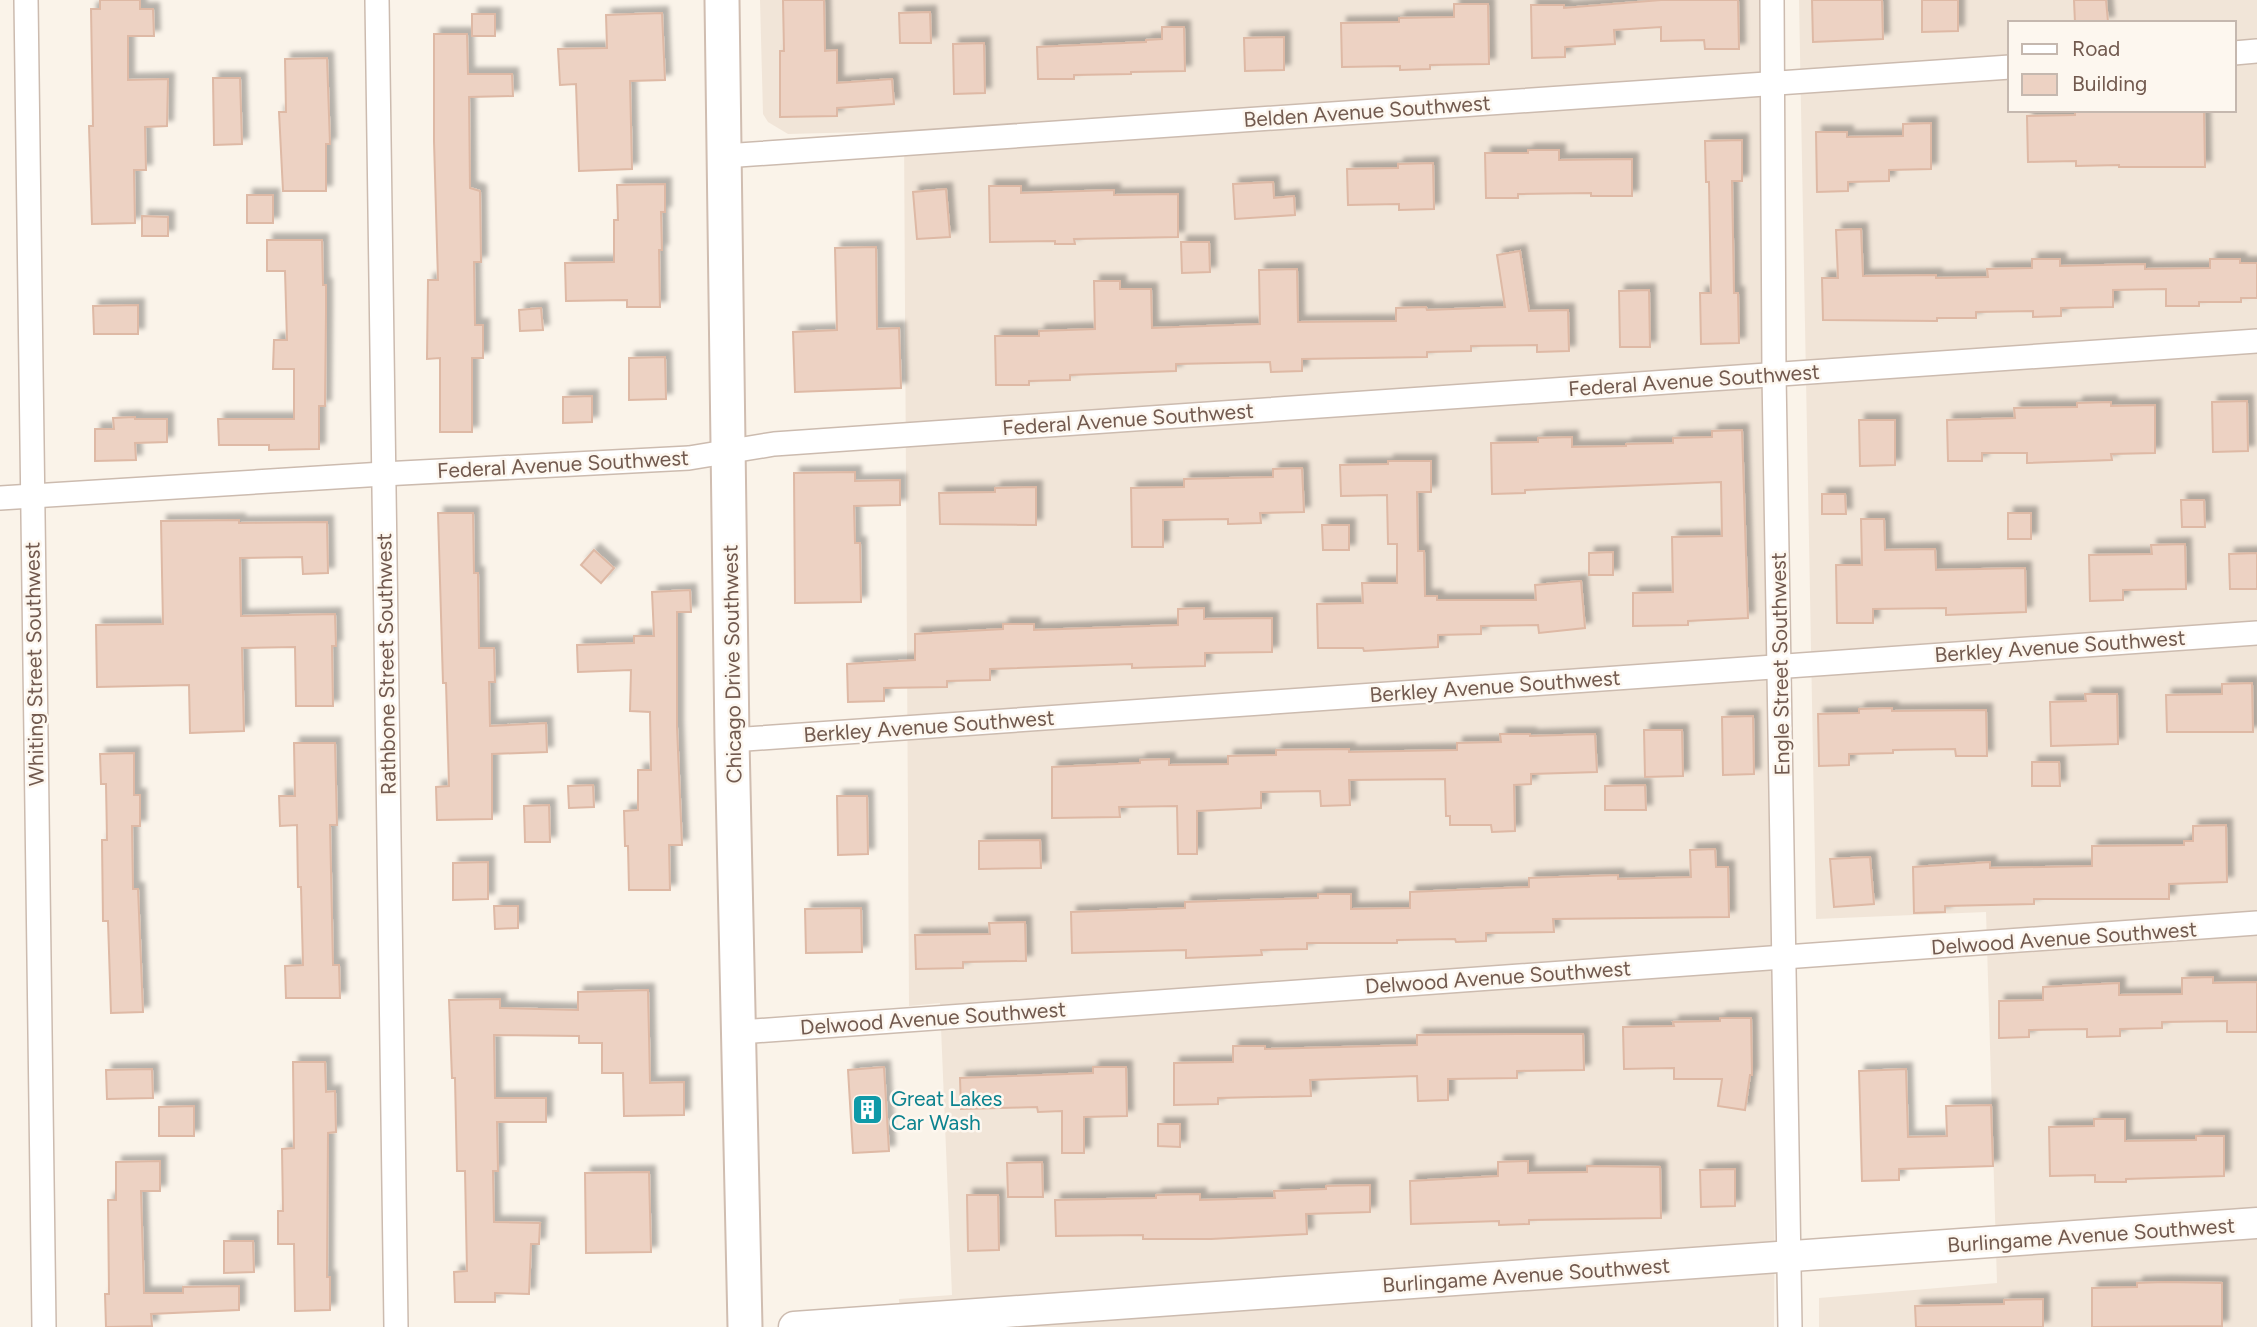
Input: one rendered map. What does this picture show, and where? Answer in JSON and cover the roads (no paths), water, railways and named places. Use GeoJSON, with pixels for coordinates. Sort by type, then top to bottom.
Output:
{"type":"FeatureCollection","features":[{"type":"Feature","properties":{"kind":"main road","name":"Chicago Drive Southwest"},"geometry":{"type":"LineString","coordinates":[[722,0],[745,1327]]}},
{"type":"Feature","properties":{"kind":"street","name":"Whiting Street Southwest"},"geometry":{"type":"LineString","coordinates":[[26,0],[44,1327]]}},
{"type":"Feature","properties":{"kind":"street","name":"Rathbone Street Southwest"},"geometry":{"type":"LineString","coordinates":[[377,0],[396,1327]]}},
{"type":"Feature","properties":{"kind":"street","name":"Engle Street Southwest"},"geometry":{"type":"LineString","coordinates":[[1772,0],[1774,374],[1790,1327]]}},
{"type":"Feature","properties":{"kind":"street"},"geometry":{"type":"LineString","coordinates":[[2236,53],[2257,51]]}},
{"type":"Feature","properties":{"kind":"street","name":"Belden Avenue Southwest"},"geometry":{"type":"LineString","coordinates":[[724,156],[2008,67]]}},
{"type":"Feature","properties":{"kind":"street","name":"Federal Avenue Southwest"},"geometry":{"type":"LineString","coordinates":[[0,498],[689,458],[786,443],[2257,341]]}},
{"type":"Feature","properties":{"kind":"street","name":"Berkley Avenue Southwest"},"geometry":{"type":"LineString","coordinates":[[733,740],[2257,633]]}},
{"type":"Feature","properties":{"kind":"street","name":"Delwood Avenue Southwest"},"geometry":{"type":"LineString","coordinates":[[740,1032],[2257,923]]}},
{"type":"Feature","properties":{"kind":"street","name":"Burlingame Avenue Southwest"},"geometry":{"type":"LineString","coordinates":[[794,1327],[2257,1223]]}},
{"type":"Feature","properties":{"kind":"place","name":"Great Lakes Car Wash"},"geometry":{"type":"Point","coordinates":[868,1110]}}]}
